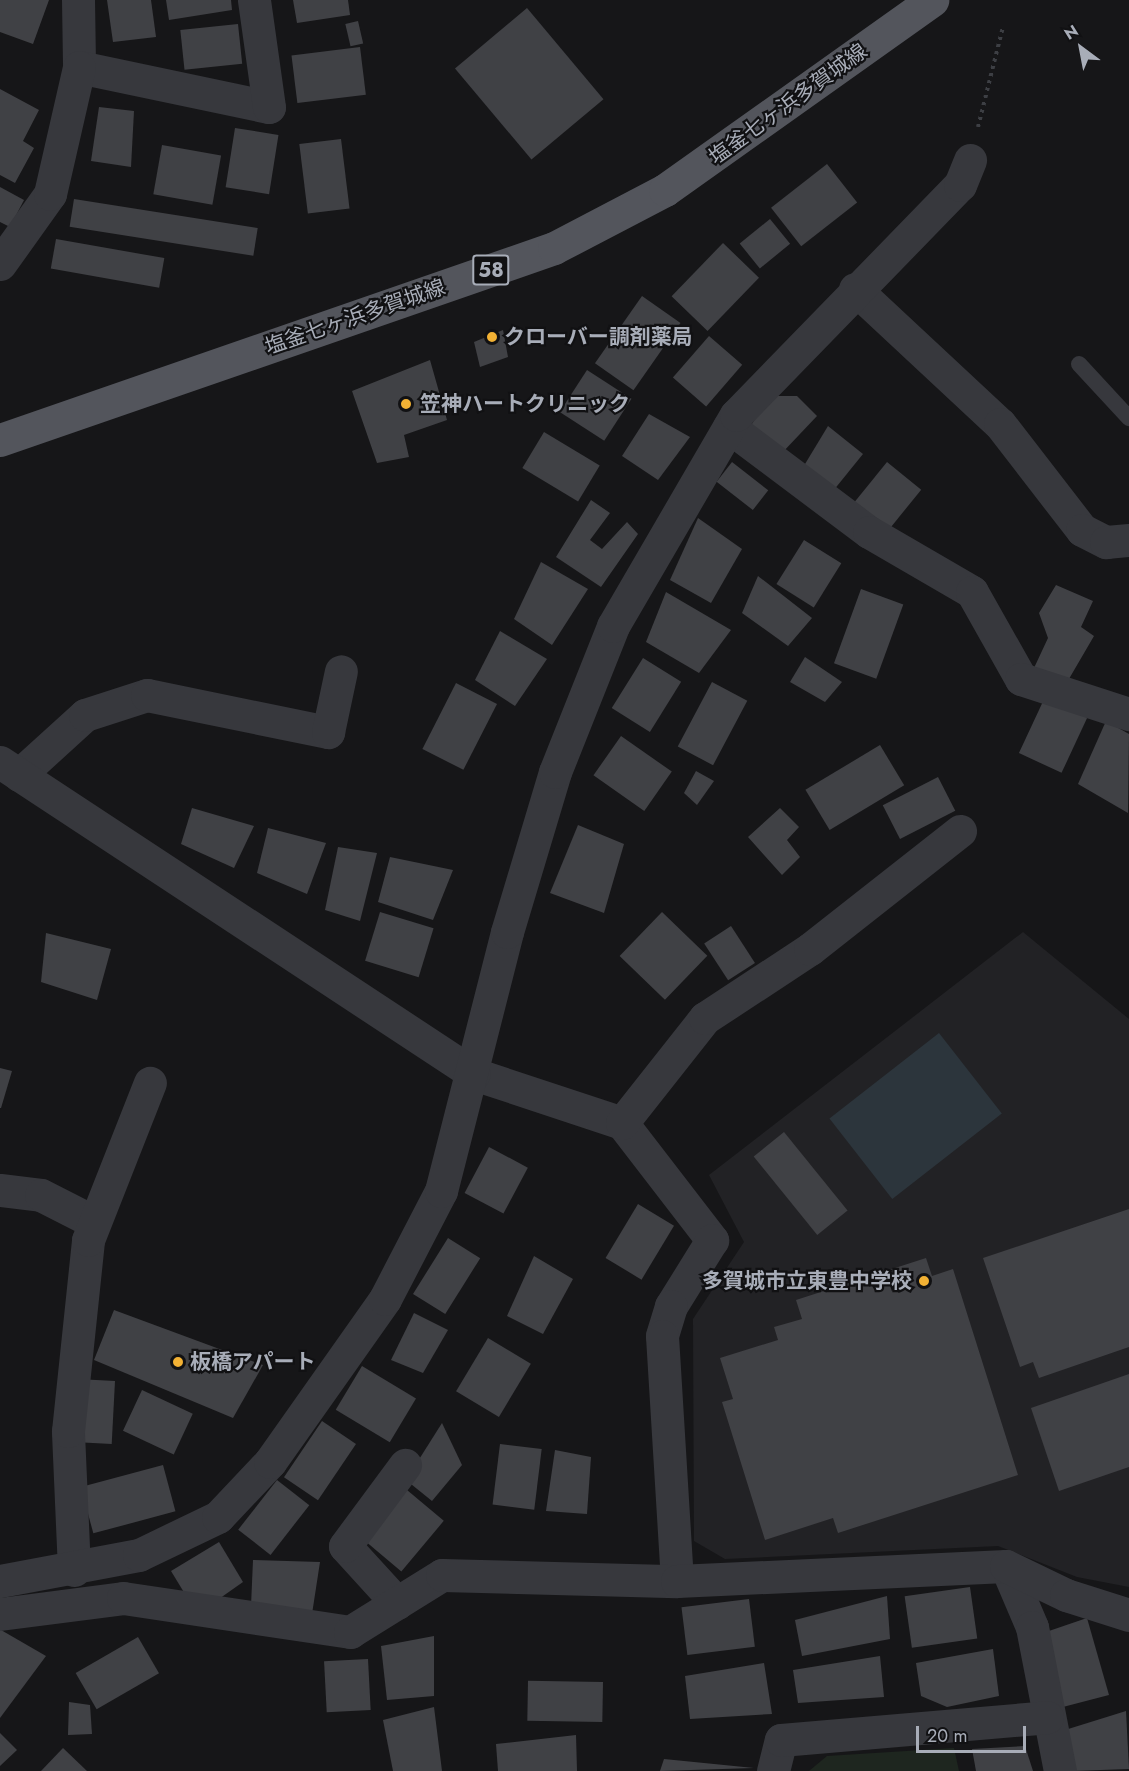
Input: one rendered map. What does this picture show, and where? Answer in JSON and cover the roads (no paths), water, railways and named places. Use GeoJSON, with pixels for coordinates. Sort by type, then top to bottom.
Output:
{"type":"FeatureCollection","features":[{"type":"Feature","properties":{"kind":"main road","name":"塩釜七ヶ浜多賀城線"},"geometry":{"type":"LineString","coordinates":[[0,440],[554,248],[665,190],[932,0]]}},
{"type":"Feature","properties":{"kind":"street"},"geometry":{"type":"LineString","coordinates":[[0,264],[50,194],[79,67],[78,0]]}},
{"type":"Feature","properties":{"kind":"street"},"geometry":{"type":"LineString","coordinates":[[79,67],[269,107],[254,0]]}},
{"type":"Feature","properties":{"kind":"street"},"geometry":{"type":"LineString","coordinates":[[0,1581],[74,1570],[139,1555],[218,1517],[270,1462],[385,1299],[441,1191],[474,1074],[507,932],[563,751],[613,626],[729,427],[855,288],[960,185],[970,160]]}},
{"type":"Feature","properties":{"kind":"street"},"geometry":{"type":"LineString","coordinates":[[855,288],[1000,424],[1082,530],[1106,542],[1129,540]]}},
{"type":"Feature","properties":{"kind":"street"},"geometry":{"type":"LineString","coordinates":[[729,427],[869,532],[972,592],[1021,679],[1129,714]]}},
{"type":"Feature","properties":{"kind":"street"},"geometry":{"type":"LineString","coordinates":[[341,671],[328,732],[147,695],[86,715],[10,769],[474,1074],[622,1123],[712,1240],[671,1306],[662,1336],[677,1581]]}},
{"type":"Feature","properties":{"kind":"street"},"geometry":{"type":"LineString","coordinates":[[622,1123],[705,1018],[810,949],[960,831]]}},
{"type":"Feature","properties":{"kind":"street"},"geometry":{"type":"LineString","coordinates":[[74,1570],[68,1431],[88,1240],[150,1083]]}},
{"type":"Feature","properties":{"kind":"street"},"geometry":{"type":"LineString","coordinates":[[0,1190],[41,1195],[94,1222]]}},
{"type":"Feature","properties":{"kind":"street"},"geometry":{"type":"LineString","coordinates":[[397,1603],[345,1546],[405,1465]]}},
{"type":"Feature","properties":{"kind":"street"},"geometry":{"type":"LineString","coordinates":[[1006,1566],[1032,1627],[1047,1717],[1060,1771]]}},
{"type":"Feature","properties":{"kind":"street"},"geometry":{"type":"LineString","coordinates":[[0,1614],[123,1598],[350,1632],[442,1575],[677,1581],[1006,1566],[1066,1595],[1129,1615]]}},
{"type":"Feature","properties":{"kind":"street"},"geometry":{"type":"LineString","coordinates":[[773,1771],[781,1740],[1047,1717]]}},
{"type":"Feature","properties":{"kind":"lane"},"geometry":{"type":"LineString","coordinates":[[1079,364],[1129,418]]}},
{"type":"Feature","properties":{"kind":"place","name":"クローバー調剤薬局"},"geometry":{"type":"Point","coordinates":[492,337]}},
{"type":"Feature","properties":{"kind":"place","name":"笠神ハートクリニック"},"geometry":{"type":"Point","coordinates":[406,404]}},
{"type":"Feature","properties":{"kind":"place","name":"多賀城市立東豊中学校"},"geometry":{"type":"Point","coordinates":[924,1281]}},
{"type":"Feature","properties":{"kind":"place","name":"板橋アパート"},"geometry":{"type":"Point","coordinates":[178,1362]}}]}
